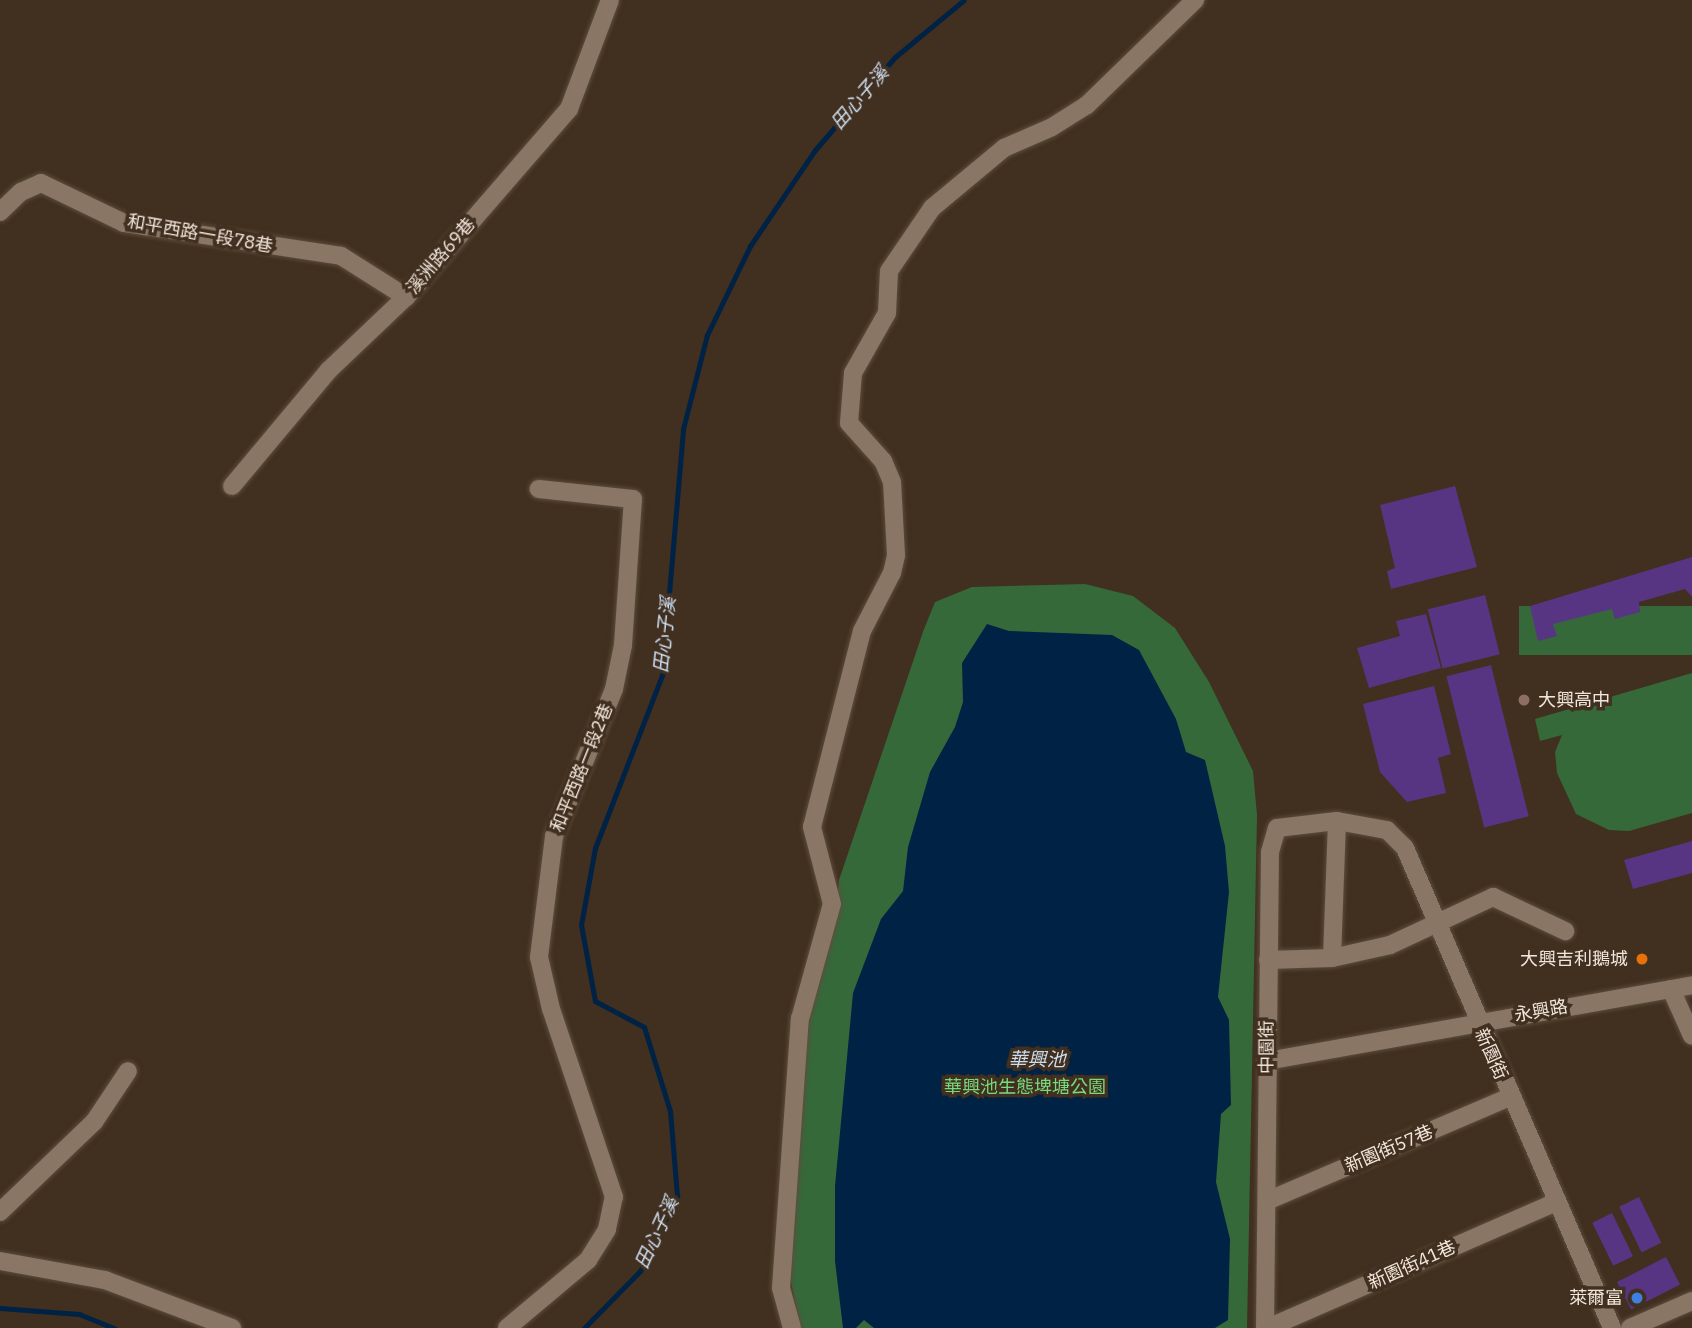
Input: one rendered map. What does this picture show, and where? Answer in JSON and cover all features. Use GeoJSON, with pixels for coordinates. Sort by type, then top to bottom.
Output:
{"type":"FeatureCollection","features":[{"type":"Feature","properties":{"kind":"street","name":"溪洲路69巷"},"geometry":{"type":"LineString","coordinates":[[232,486],[329,370],[405,298],[569,109],[610,0]]}},
{"type":"Feature","properties":{"kind":"street"},"geometry":{"type":"LineString","coordinates":[[792,1328],[781,1288],[800,1019],[832,904],[812,827],[862,631],[892,573],[896,555],[891,482],[883,461],[849,423],[853,373],[887,313],[889,271],[932,208],[1004,148],[1052,127],[1087,105],[1195,0]]}},
{"type":"Feature","properties":{"kind":"street","name":"和平西路一段78巷"},"geometry":{"type":"LineString","coordinates":[[0,212],[21,192],[41,183],[124,223],[341,256],[405,298]]}},
{"type":"Feature","properties":{"kind":"street","name":"和平西路一段2巷"},"geometry":{"type":"LineString","coordinates":[[506,1328],[588,1260],[607,1229],[614,1197],[551,1009],[539,957],[554,836],[614,689],[621,656],[633,499],[539,489]]}},
{"type":"Feature","properties":{"kind":"street"},"geometry":{"type":"LineString","coordinates":[[1332,958],[1337,821]]}},
{"type":"Feature","properties":{"kind":"street","name":"新園街"},"geometry":{"type":"LineString","coordinates":[[1337,821],[1387,830],[1405,848],[1434,925],[1612,1328]]}},
{"type":"Feature","properties":{"kind":"street","name":"中園街"},"geometry":{"type":"LineString","coordinates":[[1266,1328],[1270,852],[1277,828],[1337,821]]}},
{"type":"Feature","properties":{"kind":"street"},"geometry":{"type":"LineString","coordinates":[[1268,960],[1332,958],[1390,945],[1493,897],[1565,931]]}},
{"type":"Feature","properties":{"kind":"street","name":"永興路"},"geometry":{"type":"LineString","coordinates":[[1267,1061],[1692,985]]}},
{"type":"Feature","properties":{"kind":"street"},"geometry":{"type":"LineString","coordinates":[[1671,989],[1692,1036]]}},
{"type":"Feature","properties":{"kind":"street"},"geometry":{"type":"LineString","coordinates":[[0,1212],[94,1122],[128,1071]]}},
{"type":"Feature","properties":{"kind":"street","name":"新園街57巷"},"geometry":{"type":"LineString","coordinates":[[1267,1201],[1510,1097]]}},
{"type":"Feature","properties":{"kind":"street","name":"新園街41巷"},"geometry":{"type":"LineString","coordinates":[[1266,1328],[1556,1202]]}},
{"type":"Feature","properties":{"kind":"street"},"geometry":{"type":"LineString","coordinates":[[0,1261],[105,1280],[232,1328]]}},
{"type":"Feature","properties":{"kind":"street"},"geometry":{"type":"LineString","coordinates":[[1630,1328],[1692,1301]]}},
{"type":"Feature","properties":{"kind":"green space","name":"華興池"},"geometry":{"type":"Polygon","coordinates":[[[1085,584],[1133,596],[1175,628],[1209,682],[1253,771],[1257,815],[1247,1328],[800,1328],[788,1265],[802,1025],[836,915],[839,880],[924,629],[935,602],[972,587],[1085,584]]]}},
{"type":"Feature","properties":{"kind":"green space"},"geometry":{"type":"Polygon","coordinates":[[[1519,606],[1692,606],[1692,655],[1519,655],[1519,606]]]}},
{"type":"Feature","properties":{"kind":"green space"},"geometry":{"type":"Polygon","coordinates":[[[1692,673],[1692,813],[1629,831],[1609,830],[1576,814],[1557,773],[1555,752],[1562,735],[1540,741],[1535,719],[1692,673]]]}},
{"type":"Feature","properties":{"kind":"water","name":"華興池"},"geometry":{"type":"Polygon","coordinates":[[[987,624],[1009,631],[1112,635],[1139,650],[1176,719],[1186,752],[1205,760],[1225,846],[1229,892],[1218,997],[1229,1020],[1231,1105],[1221,1114],[1216,1182],[1230,1239],[1228,1320],[1215,1328],[874,1328],[864,1320],[856,1328],[843,1328],[835,1261],[835,1186],[853,993],[881,919],[903,891],[908,847],[930,772],[955,727],[963,702],[962,663],[987,624]]]}},
{"type":"Feature","properties":{"kind":"building"},"geometry":{"type":"Polygon","coordinates":[[[1455,486],[1477,567],[1391,589],[1387,571],[1395,568],[1380,505],[1455,486]]]}},
{"type":"Feature","properties":{"kind":"building"},"geometry":{"type":"Polygon","coordinates":[[[1692,557],[1692,597],[1685,589],[1639,602],[1640,612],[1615,619],[1612,609],[1553,624],[1557,636],[1538,641],[1530,606],[1692,557]]]}},
{"type":"Feature","properties":{"kind":"building"},"geometry":{"type":"Polygon","coordinates":[[[1485,595],[1500,654],[1443,668],[1428,609],[1485,595]]]}},
{"type":"Feature","properties":{"kind":"building"},"geometry":{"type":"Polygon","coordinates":[[[1426,614],[1441,668],[1369,688],[1357,648],[1400,636],[1396,621],[1426,614]]]}},
{"type":"Feature","properties":{"kind":"building"},"geometry":{"type":"Polygon","coordinates":[[[1491,665],[1529,816],[1484,827],[1446,676],[1491,665]]]}},
{"type":"Feature","properties":{"kind":"building"},"geometry":{"type":"Polygon","coordinates":[[[1434,686],[1451,754],[1438,758],[1446,793],[1407,802],[1380,772],[1363,704],[1434,686]]]}},
{"type":"Feature","properties":{"kind":"building"},"geometry":{"type":"Polygon","coordinates":[[[1692,841],[1692,873],[1633,889],[1624,860],[1692,841]]]}},
{"type":"Feature","properties":{"kind":"building"},"geometry":{"type":"Polygon","coordinates":[[[1639,1197],[1661,1243],[1642,1252],[1619,1207],[1639,1197]]]}},
{"type":"Feature","properties":{"kind":"building"},"geometry":{"type":"Polygon","coordinates":[[[1612,1213],[1633,1256],[1613,1266],[1592,1223],[1612,1213]]]}},
{"type":"Feature","properties":{"kind":"building"},"geometry":{"type":"Polygon","coordinates":[[[1666,1257],[1680,1285],[1631,1310],[1617,1282],[1666,1257]]]}},
{"type":"Feature","properties":{"kind":"waterway","name":"田心子溪"},"geometry":{"type":"LineString","coordinates":[[584,1328],[640,1271],[677,1196],[670,1111],[644,1027],[595,1001],[581,925],[595,848],[662,675],[683,429],[707,335],[750,246],[815,150],[895,57],[964,0]]}},
{"type":"Feature","properties":{"kind":"waterway","name":"田心子溪"},"geometry":{"type":"LineString","coordinates":[[0,1308],[79,1314],[114,1328]]}},
{"type":"Feature","properties":{"kind":"place","name":"大興高中"},"geometry":{"type":"Point","coordinates":[1524,700]}},
{"type":"Feature","properties":{"kind":"place","name":"大興吉利鵝城"},"geometry":{"type":"Point","coordinates":[1642,959]}},
{"type":"Feature","properties":{"kind":"place","name":"萊爾富"},"geometry":{"type":"Point","coordinates":[1637,1298]}},
{"type":"Feature","properties":{"kind":"park label","name":"華興池生態埤塘公園"},"geometry":{"type":"Point","coordinates":[1025,1087]}}]}
